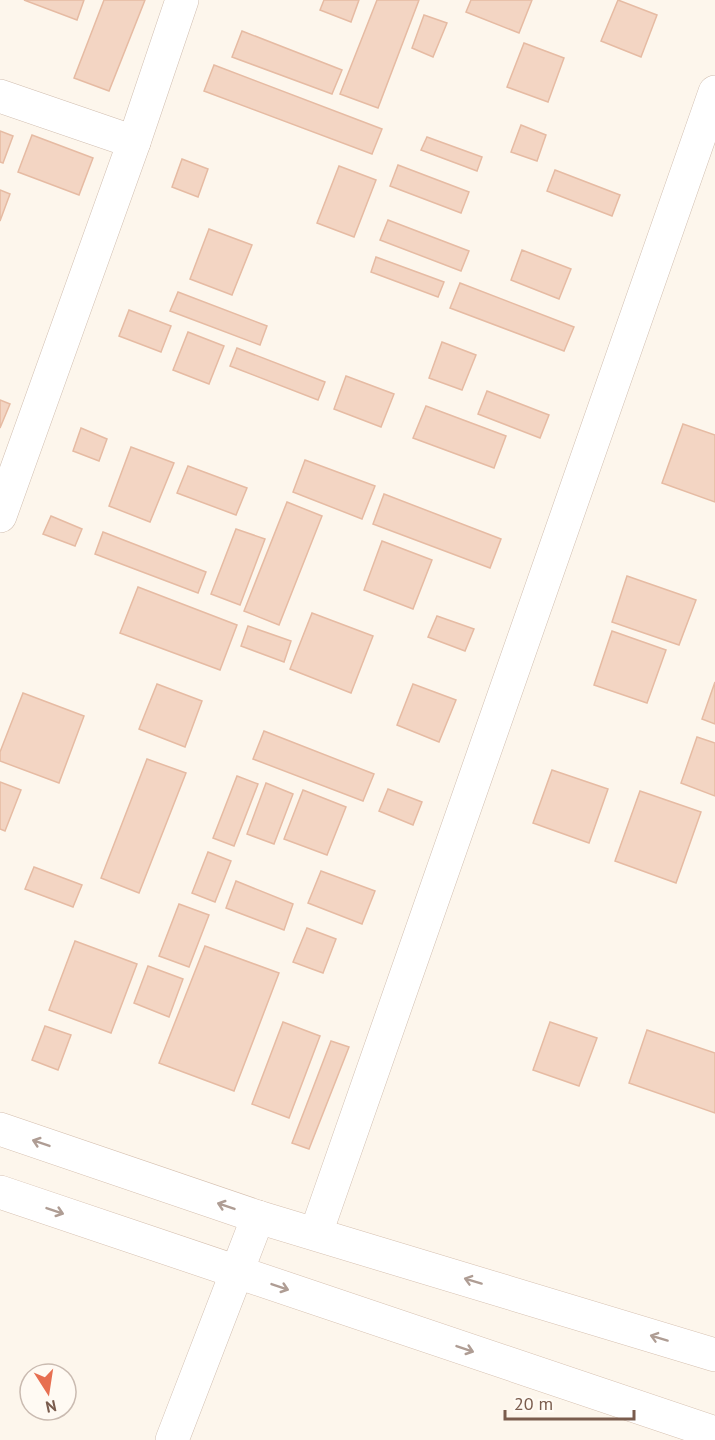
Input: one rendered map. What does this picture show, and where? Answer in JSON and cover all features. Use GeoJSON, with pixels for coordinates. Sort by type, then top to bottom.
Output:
{"type":"FeatureCollection","features":[{"type":"Feature","properties":{"kind":"street"},"geometry":{"type":"LineString","coordinates":[[0,516],[134,142],[182,0]]}},
{"type":"Feature","properties":{"kind":"street"},"geometry":{"type":"LineString","coordinates":[[316,1233],[715,92]]}},
{"type":"Feature","properties":{"kind":"street"},"geometry":{"type":"LineString","coordinates":[[0,96],[134,142]]}},
{"type":"Feature","properties":{"kind":"street"},"geometry":{"type":"LineString","coordinates":[[0,1129],[258,1216],[715,1355]]}},
{"type":"Feature","properties":{"kind":"street"},"geometry":{"type":"LineString","coordinates":[[0,1192],[715,1433]]}},
{"type":"Feature","properties":{"kind":"street"},"geometry":{"type":"LineString","coordinates":[[172,1440],[258,1216]]}},
{"type":"Feature","properties":{"kind":"building"},"geometry":{"type":"Polygon","coordinates":[[[24,0],[84,0],[77,20],[24,0]]]}},
{"type":"Feature","properties":{"kind":"building"},"geometry":{"type":"Polygon","coordinates":[[[104,0],[145,0],[109,91],[74,78],[104,0]]]}},
{"type":"Feature","properties":{"kind":"building"},"geometry":{"type":"Polygon","coordinates":[[[324,0],[359,0],[351,22],[320,10],[324,0]]]}},
{"type":"Feature","properties":{"kind":"building"},"geometry":{"type":"Polygon","coordinates":[[[377,0],[419,0],[378,108],[340,94],[377,0]]]}},
{"type":"Feature","properties":{"kind":"building"},"geometry":{"type":"Polygon","coordinates":[[[471,0],[532,0],[519,33],[466,12],[471,0]]]}},
{"type":"Feature","properties":{"kind":"building"},"geometry":{"type":"Polygon","coordinates":[[[618,0],[657,15],[641,57],[601,41],[618,0]]]}},
{"type":"Feature","properties":{"kind":"building"},"geometry":{"type":"Polygon","coordinates":[[[424,15],[447,23],[433,57],[412,48],[424,15]]]}},
{"type":"Feature","properties":{"kind":"building"},"geometry":{"type":"Polygon","coordinates":[[[242,31],[342,70],[332,94],[232,57],[242,31]]]}},
{"type":"Feature","properties":{"kind":"building"},"geometry":{"type":"Polygon","coordinates":[[[524,43],[564,58],[548,102],[507,87],[524,43]]]}},
{"type":"Feature","properties":{"kind":"building"},"geometry":{"type":"Polygon","coordinates":[[[214,65],[382,129],[372,154],[204,91],[214,65]]]}},
{"type":"Feature","properties":{"kind":"building"},"geometry":{"type":"Polygon","coordinates":[[[521,125],[546,135],[537,161],[511,152],[521,125]]]}},
{"type":"Feature","properties":{"kind":"building"},"geometry":{"type":"Polygon","coordinates":[[[0,131],[13,136],[3,163],[0,162],[0,131]]]}},
{"type":"Feature","properties":{"kind":"building"},"geometry":{"type":"Polygon","coordinates":[[[32,135],[93,158],[79,195],[18,172],[32,135]]]}},
{"type":"Feature","properties":{"kind":"building"},"geometry":{"type":"Polygon","coordinates":[[[427,137],[482,157],[477,171],[421,150],[427,137]]]}},
{"type":"Feature","properties":{"kind":"building"},"geometry":{"type":"Polygon","coordinates":[[[182,159],[208,169],[198,197],[172,187],[182,159]]]}},
{"type":"Feature","properties":{"kind":"building"},"geometry":{"type":"Polygon","coordinates":[[[398,165],[469,192],[461,213],[390,186],[398,165]]]}},
{"type":"Feature","properties":{"kind":"building"},"geometry":{"type":"Polygon","coordinates":[[[339,166],[376,180],[354,237],[317,223],[339,166]]]}},
{"type":"Feature","properties":{"kind":"building"},"geometry":{"type":"Polygon","coordinates":[[[555,170],[620,195],[612,216],[547,191],[555,170]]]}},
{"type":"Feature","properties":{"kind":"building"},"geometry":{"type":"Polygon","coordinates":[[[0,190],[10,194],[0,221],[0,190]]]}},
{"type":"Feature","properties":{"kind":"building"},"geometry":{"type":"Polygon","coordinates":[[[388,220],[469,251],[461,271],[380,240],[388,220]]]}},
{"type":"Feature","properties":{"kind":"building"},"geometry":{"type":"Polygon","coordinates":[[[209,229],[252,245],[232,295],[190,279],[209,229]]]}},
{"type":"Feature","properties":{"kind":"building"},"geometry":{"type":"Polygon","coordinates":[[[522,250],[571,269],[559,299],[511,280],[522,250]]]}},
{"type":"Feature","properties":{"kind":"building"},"geometry":{"type":"Polygon","coordinates":[[[376,257],[444,282],[438,297],[371,272],[376,257]]]}},
{"type":"Feature","properties":{"kind":"building"},"geometry":{"type":"Polygon","coordinates":[[[460,283],[574,327],[564,351],[450,308],[460,283]]]}},
{"type":"Feature","properties":{"kind":"building"},"geometry":{"type":"Polygon","coordinates":[[[178,292],[267,326],[260,345],[170,311],[178,292]]]}},
{"type":"Feature","properties":{"kind":"building"},"geometry":{"type":"Polygon","coordinates":[[[129,310],[171,326],[161,352],[119,336],[129,310]]]}},
{"type":"Feature","properties":{"kind":"building"},"geometry":{"type":"Polygon","coordinates":[[[188,332],[224,346],[209,384],[173,370],[188,332]]]}},
{"type":"Feature","properties":{"kind":"building"},"geometry":{"type":"Polygon","coordinates":[[[442,342],[476,355],[462,390],[429,378],[442,342]]]}},
{"type":"Feature","properties":{"kind":"building"},"geometry":{"type":"Polygon","coordinates":[[[237,348],[325,382],[318,400],[230,366],[237,348]]]}},
{"type":"Feature","properties":{"kind":"building"},"geometry":{"type":"Polygon","coordinates":[[[346,376],[394,394],[381,427],[334,409],[346,376]]]}},
{"type":"Feature","properties":{"kind":"building"},"geometry":{"type":"Polygon","coordinates":[[[487,391],[549,415],[540,438],[478,414],[487,391]]]}},
{"type":"Feature","properties":{"kind":"building"},"geometry":{"type":"Polygon","coordinates":[[[0,400],[10,404],[0,428],[0,400]]]}},
{"type":"Feature","properties":{"kind":"building"},"geometry":{"type":"Polygon","coordinates":[[[426,406],[506,436],[494,468],[413,438],[426,406]]]}},
{"type":"Feature","properties":{"kind":"building"},"geometry":{"type":"Polygon","coordinates":[[[683,424],[715,435],[715,502],[662,483],[683,424]]]}},
{"type":"Feature","properties":{"kind":"building"},"geometry":{"type":"Polygon","coordinates":[[[81,428],[107,439],[99,461],[73,451],[81,428]]]}},
{"type":"Feature","properties":{"kind":"building"},"geometry":{"type":"Polygon","coordinates":[[[131,447],[174,463],[150,522],[109,506],[131,447]]]}},
{"type":"Feature","properties":{"kind":"building"},"geometry":{"type":"Polygon","coordinates":[[[305,460],[375,486],[362,519],[293,492],[305,460]]]}},
{"type":"Feature","properties":{"kind":"building"},"geometry":{"type":"Polygon","coordinates":[[[188,466],[247,488],[236,515],[177,493],[188,466]]]}},
{"type":"Feature","properties":{"kind":"building"},"geometry":{"type":"Polygon","coordinates":[[[384,494],[501,539],[490,568],[373,524],[384,494]]]}},
{"type":"Feature","properties":{"kind":"building"},"geometry":{"type":"Polygon","coordinates":[[[287,502],[322,516],[279,625],[244,611],[287,502]]]}},
{"type":"Feature","properties":{"kind":"building"},"geometry":{"type":"Polygon","coordinates":[[[51,516],[82,529],[75,546],[43,534],[51,516]]]}},
{"type":"Feature","properties":{"kind":"building"},"geometry":{"type":"Polygon","coordinates":[[[236,529],[265,539],[240,605],[211,594],[236,529]]]}},
{"type":"Feature","properties":{"kind":"building"},"geometry":{"type":"Polygon","coordinates":[[[103,532],[206,572],[198,593],[95,554],[103,532]]]}},
{"type":"Feature","properties":{"kind":"building"},"geometry":{"type":"Polygon","coordinates":[[[382,541],[432,560],[413,609],[364,590],[382,541]]]}},
{"type":"Feature","properties":{"kind":"building"},"geometry":{"type":"Polygon","coordinates":[[[627,576],[696,600],[679,645],[612,622],[627,576]]]}},
{"type":"Feature","properties":{"kind":"building"},"geometry":{"type":"Polygon","coordinates":[[[138,587],[237,625],[220,670],[120,633],[138,587]]]}},
{"type":"Feature","properties":{"kind":"building"},"geometry":{"type":"Polygon","coordinates":[[[312,613],[373,636],[351,693],[290,669],[312,613]]]}},
{"type":"Feature","properties":{"kind":"building"},"geometry":{"type":"Polygon","coordinates":[[[437,616],[474,629],[465,651],[428,637],[437,616]]]}},
{"type":"Feature","properties":{"kind":"building"},"geometry":{"type":"Polygon","coordinates":[[[248,626],[291,641],[284,662],[241,646],[248,626]]]}},
{"type":"Feature","properties":{"kind":"building"},"geometry":{"type":"Polygon","coordinates":[[[612,631],[666,650],[647,703],[594,685],[612,631]]]}},
{"type":"Feature","properties":{"kind":"building"},"geometry":{"type":"Polygon","coordinates":[[[715,682],[715,724],[702,719],[715,682]]]}},
{"type":"Feature","properties":{"kind":"building"},"geometry":{"type":"Polygon","coordinates":[[[157,684],[202,701],[185,747],[139,729],[157,684]]]}},
{"type":"Feature","properties":{"kind":"building"},"geometry":{"type":"Polygon","coordinates":[[[413,684],[456,700],[439,742],[397,725],[413,684]]]}},
{"type":"Feature","properties":{"kind":"building"},"geometry":{"type":"Polygon","coordinates":[[[23,693],[84,716],[59,783],[0,761],[0,752],[23,693]]]}},
{"type":"Feature","properties":{"kind":"building"},"geometry":{"type":"Polygon","coordinates":[[[264,731],[374,774],[363,801],[253,759],[264,731]]]}},
{"type":"Feature","properties":{"kind":"building"},"geometry":{"type":"Polygon","coordinates":[[[697,737],[715,743],[715,796],[681,783],[697,737]]]}},
{"type":"Feature","properties":{"kind":"building"},"geometry":{"type":"Polygon","coordinates":[[[147,759],[186,773],[139,893],[101,878],[147,759]]]}},
{"type":"Feature","properties":{"kind":"building"},"geometry":{"type":"Polygon","coordinates":[[[552,770],[608,789],[589,843],[533,823],[552,770]]]}},
{"type":"Feature","properties":{"kind":"building"},"geometry":{"type":"Polygon","coordinates":[[[237,776],[258,784],[234,846],[213,838],[237,776]]]}},
{"type":"Feature","properties":{"kind":"building"},"geometry":{"type":"Polygon","coordinates":[[[0,782],[21,790],[5,831],[0,829],[0,782]]]}},
{"type":"Feature","properties":{"kind":"building"},"geometry":{"type":"Polygon","coordinates":[[[266,783],[293,794],[274,844],[247,834],[266,783]]]}},
{"type":"Feature","properties":{"kind":"building"},"geometry":{"type":"Polygon","coordinates":[[[388,789],[422,802],[413,825],[379,811],[388,789]]]}},
{"type":"Feature","properties":{"kind":"building"},"geometry":{"type":"Polygon","coordinates":[[[303,790],[346,807],[327,855],[284,839],[303,790]]]}},
{"type":"Feature","properties":{"kind":"building"},"geometry":{"type":"Polygon","coordinates":[[[640,791],[701,812],[676,883],[615,861],[640,791]]]}},
{"type":"Feature","properties":{"kind":"building"},"geometry":{"type":"Polygon","coordinates":[[[208,852],[231,861],[215,902],[192,893],[208,852]]]}},
{"type":"Feature","properties":{"kind":"building"},"geometry":{"type":"Polygon","coordinates":[[[34,867],[82,885],[73,907],[25,889],[34,867]]]}},
{"type":"Feature","properties":{"kind":"building"},"geometry":{"type":"Polygon","coordinates":[[[321,871],[375,891],[362,924],[308,903],[321,871]]]}},
{"type":"Feature","properties":{"kind":"building"},"geometry":{"type":"Polygon","coordinates":[[[236,881],[293,904],[284,930],[226,908],[236,881]]]}},
{"type":"Feature","properties":{"kind":"building"},"geometry":{"type":"Polygon","coordinates":[[[179,904],[209,915],[189,967],[159,956],[179,904]]]}},
{"type":"Feature","properties":{"kind":"building"},"geometry":{"type":"Polygon","coordinates":[[[307,928],[336,939],[323,973],[293,962],[307,928]]]}},
{"type":"Feature","properties":{"kind":"building"},"geometry":{"type":"Polygon","coordinates":[[[75,941],[137,964],[111,1033],[49,1010],[75,941]]]}},
{"type":"Feature","properties":{"kind":"building"},"geometry":{"type":"Polygon","coordinates":[[[205,946],[279,973],[234,1091],[159,1063],[205,946]]]}},
{"type":"Feature","properties":{"kind":"building"},"geometry":{"type":"Polygon","coordinates":[[[148,966],[183,979],[169,1017],[134,1003],[148,966]]]}},
{"type":"Feature","properties":{"kind":"building"},"geometry":{"type":"Polygon","coordinates":[[[283,1022],[320,1036],[289,1118],[252,1104],[283,1022]]]}},
{"type":"Feature","properties":{"kind":"building"},"geometry":{"type":"Polygon","coordinates":[[[550,1022],[597,1038],[579,1086],[533,1070],[550,1022]]]}},
{"type":"Feature","properties":{"kind":"building"},"geometry":{"type":"Polygon","coordinates":[[[45,1026],[71,1035],[58,1070],[32,1060],[45,1026]]]}},
{"type":"Feature","properties":{"kind":"building"},"geometry":{"type":"Polygon","coordinates":[[[647,1030],[715,1053],[715,1113],[629,1083],[647,1030]]]}},
{"type":"Feature","properties":{"kind":"building"},"geometry":{"type":"Polygon","coordinates":[[[331,1041],[349,1047],[309,1149],[292,1143],[331,1041]]]}}]}
